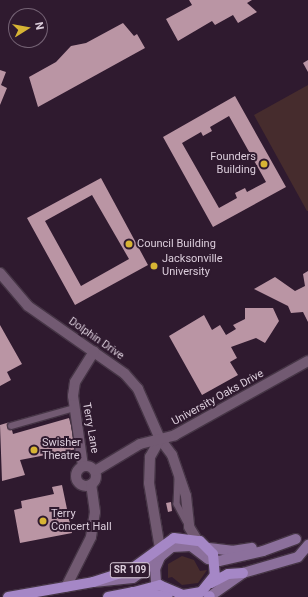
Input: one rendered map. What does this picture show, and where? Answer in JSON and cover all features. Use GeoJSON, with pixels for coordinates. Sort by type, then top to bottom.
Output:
{"type":"FeatureCollection","features":[{"type":"Feature","properties":{"kind":"main road","name":"SR 109"},"geometry":{"type":"LineString","coordinates":[[94,582],[135,568],[160,545],[178,537],[197,540],[209,548],[236,551],[296,539],[308,545],[298,557],[243,573],[228,574],[211,583],[205,596]]}},
{"type":"Feature","properties":{"kind":"main road"},"geometry":{"type":"LineString","coordinates":[[216,561],[263,551],[296,539]]}},
{"type":"Feature","properties":{"kind":"main road","name":"SR 109"},"geometry":{"type":"LineString","coordinates":[[8,597],[33,595],[94,582],[133,578],[172,547],[185,545],[216,561]]}},
{"type":"Feature","properties":{"kind":"main road"},"geometry":{"type":"LineString","coordinates":[[209,548],[216,561],[211,583]]}},
{"type":"Feature","properties":{"kind":"main road"},"geometry":{"type":"LineString","coordinates":[[159,558],[154,572],[157,585],[166,596]]}},
{"type":"Feature","properties":{"kind":"main road","name":"SR 109"},"geometry":{"type":"LineString","coordinates":[[108,597],[157,585],[183,595],[205,596],[243,573]]}},
{"type":"Feature","properties":{"kind":"main road","name":"SR 109"},"geometry":{"type":"LineString","coordinates":[[133,592],[166,596]]}},
{"type":"Feature","properties":{"kind":"street","name":"Dolphin Drive"},"geometry":{"type":"LineString","coordinates":[[0,273],[28,306],[125,374],[138,389],[160,439],[172,455],[179,473],[189,527],[197,540]]}},
{"type":"Feature","properties":{"kind":"street","name":"Terry Lane"},"geometry":{"type":"LineString","coordinates":[[83,466],[74,408],[75,382],[94,352]]}},
{"type":"Feature","properties":{"kind":"street","name":"University Oaks Drive"},"geometry":{"type":"LineString","coordinates":[[94,471],[140,444],[175,436],[308,361]]}},
{"type":"Feature","properties":{"kind":"street"},"geometry":{"type":"LineString","coordinates":[[159,558],[160,545],[149,483],[150,457],[160,439]]}},
{"type":"Feature","properties":{"kind":"street"},"geometry":{"type":"LineString","coordinates":[[66,587],[91,538],[95,512],[91,484],[94,471],[83,466],[76,472],[77,482],[91,484]]}},
{"type":"Feature","properties":{"kind":"lane"},"geometry":{"type":"LineString","coordinates":[[11,426],[74,408]]}},
{"type":"Feature","properties":{"kind":"shaded area"},"geometry":{"type":"Polygon","coordinates":[[[308,85],[308,211],[307,211],[254,115],[308,85]]]}},
{"type":"Feature","properties":{"kind":"shaded area"},"geometry":{"type":"Polygon","coordinates":[[[182,556],[194,560],[200,571],[207,570],[198,583],[182,585],[172,577],[168,578],[168,564],[182,556]]]}},
{"type":"Feature","properties":{"kind":"building"},"geometry":{"type":"Polygon","coordinates":[[[189,0],[252,0],[247,3],[257,12],[238,23],[233,15],[215,25],[212,21],[178,41],[166,19],[192,5],[189,0]]]}},
{"type":"Feature","properties":{"kind":"building"},"geometry":{"type":"Polygon","coordinates":[[[123,23],[134,36],[137,34],[145,48],[38,107],[29,77],[56,62],[71,46],[86,43],[123,23]]]}},
{"type":"Feature","properties":{"kind":"building"},"geometry":{"type":"Polygon","coordinates":[[[308,60],[308,72],[303,63],[308,60]]]}},
{"type":"Feature","properties":{"kind":"building"},"geometry":{"type":"Polygon","coordinates":[[[0,70],[6,72],[1,85],[7,88],[0,105],[0,70]]]}},
{"type":"Feature","properties":{"kind":"building","name":"Founders Building"},"geometry":{"type":"Polygon","coordinates":[[[235,96],[286,187],[213,227],[163,137],[235,96]],[[229,116],[210,127],[212,131],[203,136],[201,132],[182,143],[219,208],[237,198],[235,193],[245,188],[247,192],[266,182],[229,116]]]}},
{"type":"Feature","properties":{"kind":"building","name":"Council Building"},"geometry":{"type":"Polygon","coordinates":[[[101,178],[148,265],[75,305],[27,218],[101,178]],[[92,195],[45,221],[81,286],[129,259],[92,195]]]}},
{"type":"Feature","properties":{"kind":"building"},"geometry":{"type":"Polygon","coordinates":[[[308,271],[308,322],[303,312],[291,313],[288,306],[254,289],[275,277],[295,291],[305,286],[303,274],[308,271]]]}},
{"type":"Feature","properties":{"kind":"building"},"geometry":{"type":"Polygon","coordinates":[[[245,308],[273,308],[279,321],[265,343],[256,338],[231,347],[237,358],[230,362],[238,375],[202,395],[169,336],[204,315],[212,330],[220,325],[226,335],[236,329],[233,325],[245,319],[245,308]]]}},
{"type":"Feature","properties":{"kind":"building"},"geometry":{"type":"Polygon","coordinates":[[[0,325],[22,364],[7,372],[11,380],[0,386],[0,325]]]}},
{"type":"Feature","properties":{"kind":"building","name":"Swisher Theatre"},"geometry":{"type":"Polygon","coordinates":[[[69,418],[77,449],[20,460],[25,475],[2,481],[0,425],[10,422],[13,434],[69,418]]]}},
{"type":"Feature","properties":{"kind":"building","name":"Terry Concert Hall"},"geometry":{"type":"Polygon","coordinates":[[[62,485],[72,533],[20,543],[14,510],[22,508],[21,501],[54,494],[52,487],[62,485]]]}},
{"type":"Feature","properties":{"kind":"building"},"geometry":{"type":"Polygon","coordinates":[[[171,502],[172,511],[168,512],[166,503],[171,502]]]}},
{"type":"Feature","properties":{"kind":"place","name":"Founders Building"},"geometry":{"type":"Point","coordinates":[264,164]}},
{"type":"Feature","properties":{"kind":"place","name":"Council Building"},"geometry":{"type":"Point","coordinates":[129,244]}},
{"type":"Feature","properties":{"kind":"place","name":"Jacksonville University"},"geometry":{"type":"Point","coordinates":[154,266]}},
{"type":"Feature","properties":{"kind":"place","name":"Swisher Theatre"},"geometry":{"type":"Point","coordinates":[34,450]}},
{"type":"Feature","properties":{"kind":"place","name":"Terry Concert Hall"},"geometry":{"type":"Point","coordinates":[43,521]}}]}
